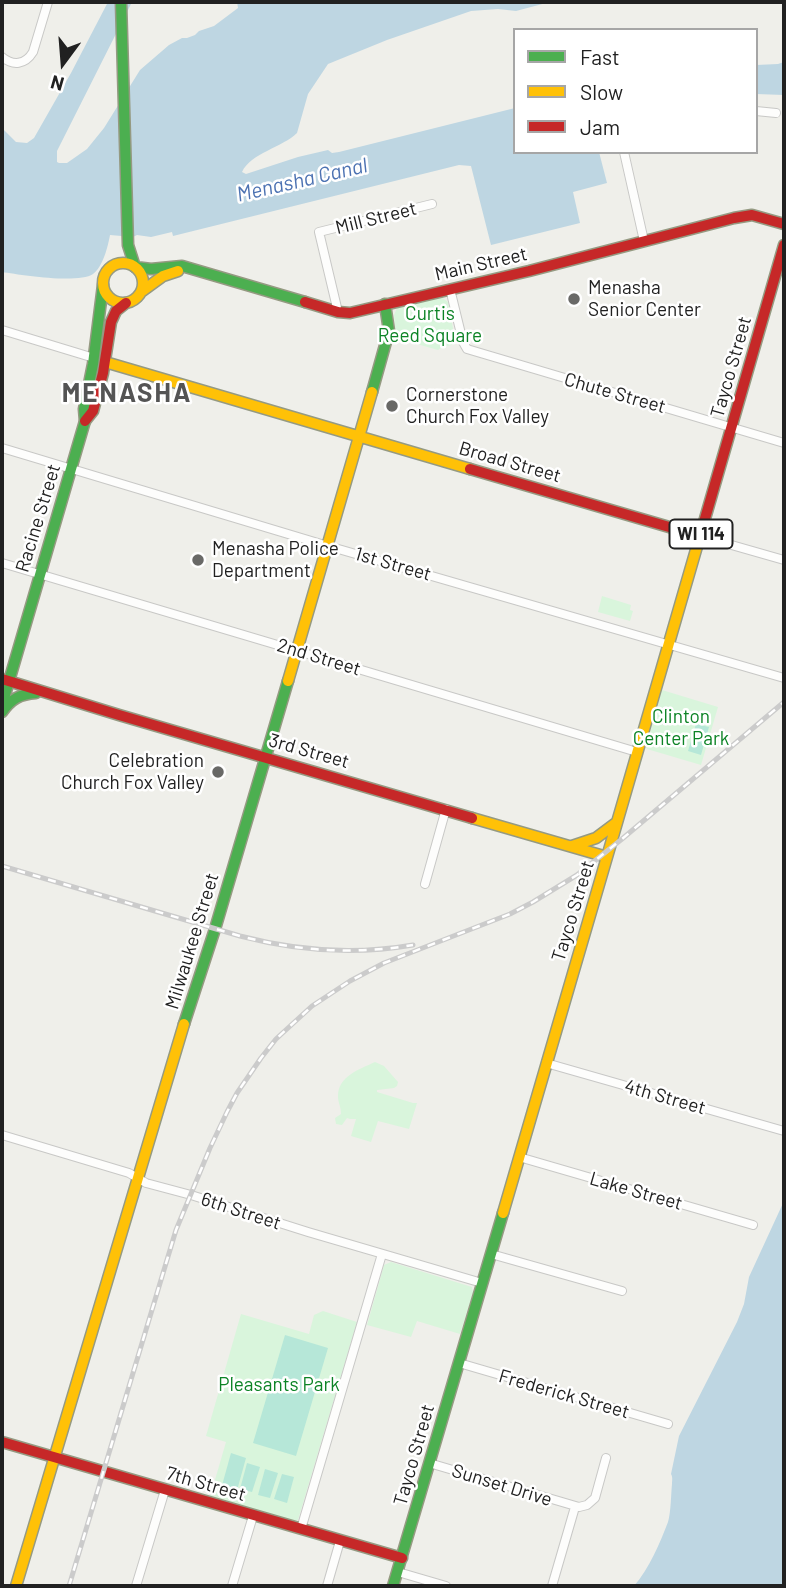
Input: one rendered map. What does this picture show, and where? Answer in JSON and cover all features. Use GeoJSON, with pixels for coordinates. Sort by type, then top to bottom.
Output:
{"type":"FeatureCollection","features":[{"type":"Feature","properties":{"kind":"street"},"geometry":{"type":"LineString","coordinates":[[2,57],[14,63],[30,57],[48,2]]}},
{"type":"Feature","properties":{"kind":"street"},"geometry":{"type":"LineString","coordinates":[[121,2],[128,244],[135,267],[142,278],[141,292]]}},
{"type":"Feature","properties":{"kind":"street"},"geometry":{"type":"LineString","coordinates":[[758,111],[776,113]]}},
{"type":"Feature","properties":{"kind":"street"},"geometry":{"type":"LineString","coordinates":[[624,154],[644,241]]}},
{"type":"Feature","properties":{"kind":"street","name":"Mill Street"},"geometry":{"type":"LineString","coordinates":[[338,313],[319,232],[432,204]]}},
{"type":"Feature","properties":{"kind":"street","name":"Main Street"},"geometry":{"type":"LineString","coordinates":[[135,267],[151,269],[181,266],[338,313],[349,313],[747,216],[757,216],[784,224]]}},
{"type":"Feature","properties":{"kind":"street"},"geometry":{"type":"LineString","coordinates":[[128,244],[116,264],[106,272],[103,285],[108,297],[113,301],[132,301],[169,273],[188,269]]}},
{"type":"Feature","properties":{"kind":"street","name":"Tayco Street"},"geometry":{"type":"LineString","coordinates":[[393,1586],[784,245]]}},
{"type":"Feature","properties":{"kind":"street"},"geometry":{"type":"LineString","coordinates":[[116,264],[124,263],[135,267]]}},
{"type":"Feature","properties":{"kind":"street","name":"Racine Street"},"geometry":{"type":"LineString","coordinates":[[100,360],[103,285]]}},
{"type":"Feature","properties":{"kind":"street","name":"Chute Street"},"geometry":{"type":"LineString","coordinates":[[450,289],[467,349],[784,443]]}},
{"type":"Feature","properties":{"kind":"street","name":"Racine Street"},"geometry":{"type":"LineString","coordinates":[[2,705],[5,680],[72,469],[85,421],[84,409],[111,322],[116,311],[126,303]]}},
{"type":"Feature","properties":{"kind":"street","name":"Milwaukee Street"},"geometry":{"type":"LineString","coordinates":[[16,1586],[328,545],[388,336],[385,304]]}},
{"type":"Feature","properties":{"kind":"street","name":"Broad Street"},"geometry":{"type":"LineString","coordinates":[[2,330],[784,560]]}},
{"type":"Feature","properties":{"kind":"street","name":"1st Street"},"geometry":{"type":"LineString","coordinates":[[2,448],[784,678]]}},
{"type":"Feature","properties":{"kind":"street","name":"2nd Street"},"geometry":{"type":"LineString","coordinates":[[2,563],[637,752]]}},
{"type":"Feature","properties":{"kind":"street","name":"3rd Street"},"geometry":{"type":"LineString","coordinates":[[5,680],[607,857]]}},
{"type":"Feature","properties":{"kind":"street"},"geometry":{"type":"LineString","coordinates":[[2,712],[11,699],[21,695],[54,695]]}},
{"type":"Feature","properties":{"kind":"street"},"geometry":{"type":"LineString","coordinates":[[425,884],[446,809]]}},
{"type":"Feature","properties":{"kind":"street"},"geometry":{"type":"LineString","coordinates":[[569,846],[592,842],[617,822]]}},
{"type":"Feature","properties":{"kind":"street","name":"4th Street"},"geometry":{"type":"LineString","coordinates":[[546,1063],[784,1131]]}},
{"type":"Feature","properties":{"kind":"street","name":"6th Street"},"geometry":{"type":"LineString","coordinates":[[2,1135],[129,1173],[146,1183],[482,1283]]}},
{"type":"Feature","properties":{"kind":"street","name":"Lake Street"},"geometry":{"type":"LineString","coordinates":[[519,1157],[753,1225]]}},
{"type":"Feature","properties":{"kind":"street"},"geometry":{"type":"LineString","coordinates":[[302,1529],[382,1254]]}},
{"type":"Feature","properties":{"kind":"street"},"geometry":{"type":"LineString","coordinates":[[491,1254],[622,1291]]}},
{"type":"Feature","properties":{"kind":"street","name":"Frederick Street"},"geometry":{"type":"LineString","coordinates":[[459,1363],[668,1424]]}},
{"type":"Feature","properties":{"kind":"street","name":"7th Street"},"geometry":{"type":"LineString","coordinates":[[2,1441],[402,1558]]}},
{"type":"Feature","properties":{"kind":"street"},"geometry":{"type":"LineString","coordinates":[[552,1586],[575,1507],[587,1505],[595,1498],[606,1458]]}},
{"type":"Feature","properties":{"kind":"street","name":"Sunset Drive"},"geometry":{"type":"LineString","coordinates":[[429,1463],[575,1507]]}},
{"type":"Feature","properties":{"kind":"street"},"geometry":{"type":"LineString","coordinates":[[136,1586],[165,1490]]}},
{"type":"Feature","properties":{"kind":"street"},"geometry":{"type":"LineString","coordinates":[[232,1586],[253,1516]]}},
{"type":"Feature","properties":{"kind":"street"},"geometry":{"type":"LineString","coordinates":[[327,1586],[340,1541]]}},
{"type":"Feature","properties":{"kind":"street"},"geometry":{"type":"LineString","coordinates":[[398,1572],[446,1586]]}},
{"type":"Feature","properties":{"kind":"green space","name":"Curtis Reed Square"},"geometry":{"type":"Polygon","coordinates":[[[441,297],[448,302],[456,344],[438,350],[396,338],[394,315],[397,308],[441,297]]]}},
{"type":"Feature","properties":{"kind":"green space"},"geometry":{"type":"Polygon","coordinates":[[[602,596],[631,605],[630,610],[633,611],[630,621],[598,612],[602,596]]]}},
{"type":"Feature","properties":{"kind":"green space","name":"Clinton Center Park"},"geometry":{"type":"Polygon","coordinates":[[[662,690],[718,707],[701,765],[647,749],[662,690]]]}},
{"type":"Feature","properties":{"kind":"green space"},"geometry":{"type":"Polygon","coordinates":[[[696,724],[709,727],[701,755],[688,751],[696,724]]]}},
{"type":"Feature","properties":{"kind":"green space"},"geometry":{"type":"Polygon","coordinates":[[[375,1062],[384,1066],[398,1082],[394,1088],[377,1092],[417,1103],[409,1129],[378,1121],[371,1142],[351,1136],[356,1119],[347,1118],[342,1125],[336,1124],[335,1118],[341,1114],[338,1096],[342,1083],[351,1074],[375,1062]]]}},
{"type":"Feature","properties":{"kind":"green space","name":"Pleasants Park"},"geometry":{"type":"Polygon","coordinates":[[[391,1262],[472,1287],[473,1293],[460,1334],[417,1321],[411,1337],[367,1325],[384,1265],[391,1262]]]}},
{"type":"Feature","properties":{"kind":"green space","name":"Pleasants Park"},"geometry":{"type":"Polygon","coordinates":[[[323,1311],[357,1322],[298,1520],[293,1521],[210,1497],[226,1442],[206,1436],[241,1314],[309,1334],[314,1315],[323,1311]]]}},
{"type":"Feature","properties":{"kind":"green space"},"geometry":{"type":"Polygon","coordinates":[[[285,1335],[328,1348],[296,1456],[253,1443],[285,1335]]]}},
{"type":"Feature","properties":{"kind":"green space"},"geometry":{"type":"Polygon","coordinates":[[[231,1453],[246,1458],[236,1494],[221,1489],[231,1453]]]}},
{"type":"Feature","properties":{"kind":"green space"},"geometry":{"type":"Polygon","coordinates":[[[247,1463],[260,1467],[252,1492],[240,1489],[247,1463]]]}},
{"type":"Feature","properties":{"kind":"green space"},"geometry":{"type":"Polygon","coordinates":[[[265,1469],[278,1473],[270,1498],[258,1495],[265,1469]]]}},
{"type":"Feature","properties":{"kind":"green space"},"geometry":{"type":"Polygon","coordinates":[[[282,1474],[294,1477],[287,1503],[274,1499],[282,1474]]]}},
{"type":"Feature","properties":{"kind":"water","name":"Menasha Canal"},"geometry":{"type":"Polygon","coordinates":[[[108,2],[132,2],[57,151],[59,163],[67,163],[87,149],[104,128],[140,70],[169,45],[214,26],[238,8],[237,2],[550,2],[516,11],[471,11],[328,64],[308,94],[297,133],[252,160],[242,172],[246,174],[298,157],[328,150],[332,153],[339,152],[513,108],[513,154],[600,154],[607,183],[573,192],[580,223],[491,245],[471,166],[459,165],[173,236],[172,232],[151,237],[110,235],[100,266],[86,277],[49,278],[2,272],[2,128],[16,142],[27,143],[34,138],[108,2]]]}},
{"type":"Feature","properties":{"kind":"water"},"geometry":{"type":"Polygon","coordinates":[[[784,62],[784,95],[758,94],[758,65],[784,62]]]}},
{"type":"Feature","properties":{"kind":"water"},"geometry":{"type":"Polygon","coordinates":[[[784,1201],[784,1586],[634,1586],[649,1564],[668,1522],[671,1474],[679,1436],[737,1322],[744,1304],[749,1277],[784,1201]]]}},
{"type":"Feature","properties":{"kind":"railway"},"geometry":{"type":"LineString","coordinates":[[69,1586],[176,1230],[227,1112],[237,1093],[276,1039],[312,1006],[350,981],[384,963],[510,914],[577,875],[784,702]]}},
{"type":"Feature","properties":{"kind":"railway"},"geometry":{"type":"LineString","coordinates":[[2,866],[261,941],[348,951],[413,945]]}},
{"type":"Feature","properties":{"kind":"traffic: fast"},"geometry":{"type":"LineString","coordinates":[[121,2],[128,245],[135,267],[151,269],[182,266],[305,302]]}},
{"type":"Feature","properties":{"kind":"traffic: fast"},"geometry":{"type":"LineString","coordinates":[[2,705],[85,421],[84,409],[103,285]]}},
{"type":"Feature","properties":{"kind":"traffic: fast"},"geometry":{"type":"LineString","coordinates":[[372,392],[389,331],[385,304]]}},
{"type":"Feature","properties":{"kind":"traffic: fast"},"geometry":{"type":"LineString","coordinates":[[184,1024],[215,929],[288,681]]}},
{"type":"Feature","properties":{"kind":"traffic: fast"},"geometry":{"type":"LineString","coordinates":[[2,712],[16,698],[36,693]]}},
{"type":"Feature","properties":{"kind":"traffic: fast"},"geometry":{"type":"LineString","coordinates":[[393,1586],[503,1213]]}},
{"type":"Feature","properties":{"kind":"traffic: slow"},"geometry":{"type":"LineString","coordinates":[[123,263],[137,269],[143,283],[137,297],[123,303],[109,297],[103,283],[109,269],[123,263]]}},
{"type":"Feature","properties":{"kind":"traffic: slow"},"geometry":{"type":"LineString","coordinates":[[141,292],[163,276],[178,271]]}},
{"type":"Feature","properties":{"kind":"traffic: slow"},"geometry":{"type":"LineString","coordinates":[[105,362],[470,469]]}},
{"type":"Feature","properties":{"kind":"traffic: slow"},"geometry":{"type":"LineString","coordinates":[[288,681],[372,392]]}},
{"type":"Feature","properties":{"kind":"traffic: slow"},"geometry":{"type":"LineString","coordinates":[[472,818],[607,857],[700,536]]}},
{"type":"Feature","properties":{"kind":"traffic: slow"},"geometry":{"type":"LineString","coordinates":[[572,846],[596,838],[616,823]]}},
{"type":"Feature","properties":{"kind":"traffic: slow"},"geometry":{"type":"LineString","coordinates":[[503,1213],[607,857]]}},
{"type":"Feature","properties":{"kind":"traffic: slow"},"geometry":{"type":"LineString","coordinates":[[16,1586],[184,1024]]}},
{"type":"Feature","properties":{"kind":"traffic: jam"},"geometry":{"type":"LineString","coordinates":[[305,302],[350,313],[529,271],[734,218],[752,215],[784,224]]}},
{"type":"Feature","properties":{"kind":"traffic: jam"},"geometry":{"type":"LineString","coordinates":[[700,536],[784,245]]}},
{"type":"Feature","properties":{"kind":"traffic: jam"},"geometry":{"type":"LineString","coordinates":[[85,421],[93,411],[103,373],[111,322],[116,311],[126,303]]}},
{"type":"Feature","properties":{"kind":"traffic: jam"},"geometry":{"type":"LineString","coordinates":[[470,469],[700,536]]}},
{"type":"Feature","properties":{"kind":"traffic: jam"},"geometry":{"type":"LineString","coordinates":[[2,679],[472,818]]}},
{"type":"Feature","properties":{"kind":"traffic: jam"},"geometry":{"type":"LineString","coordinates":[[2,1442],[402,1558]]}},
{"type":"Feature","properties":{"kind":"place","name":"Menasha Senior Center"},"geometry":{"type":"Point","coordinates":[574,299]}},
{"type":"Feature","properties":{"kind":"place","name":"Cornerstone Church Fox Valley"},"geometry":{"type":"Point","coordinates":[392,406]}},
{"type":"Feature","properties":{"kind":"place","name":"Menasha Police Department"},"geometry":{"type":"Point","coordinates":[198,560]}},
{"type":"Feature","properties":{"kind":"place","name":"Celebration Church Fox Valley"},"geometry":{"type":"Point","coordinates":[218,772]}},
{"type":"Feature","properties":{"kind":"district","name":"MENASHA"},"geometry":{"type":"Point","coordinates":[127,393]}}]}
